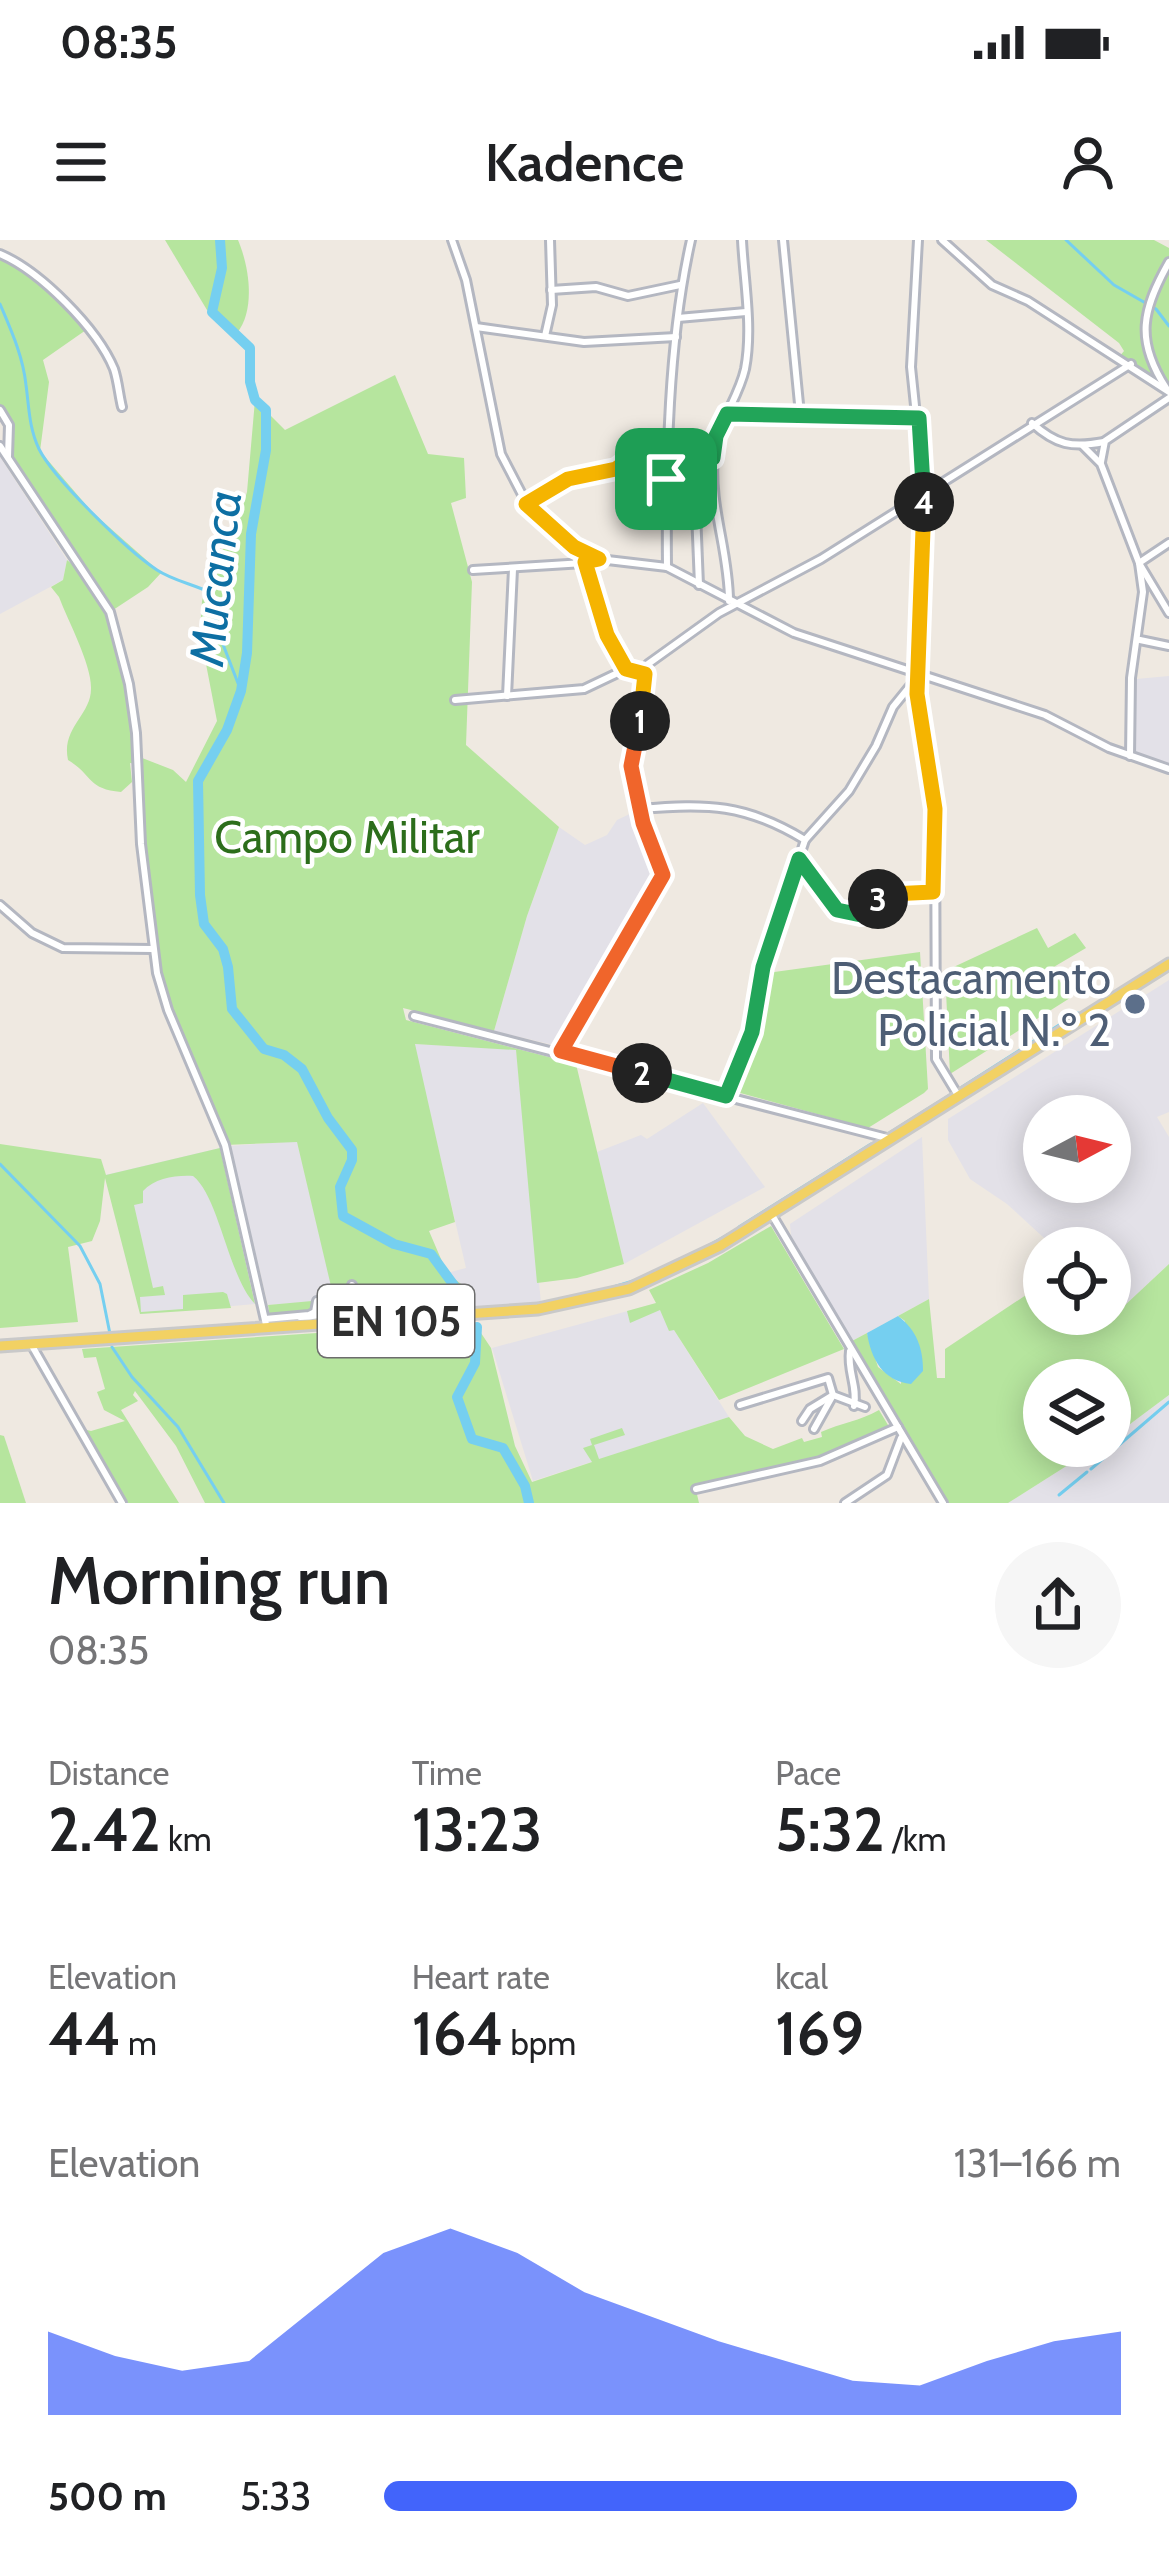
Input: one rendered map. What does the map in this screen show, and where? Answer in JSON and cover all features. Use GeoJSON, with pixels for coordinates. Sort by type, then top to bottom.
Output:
{"type":"FeatureCollection","features":[{"type":"Feature","properties":{"kind":"main road","name":"EN 105"},"geometry":{"type":"LineString","coordinates":[[0,1346],[266,1324],[491,1314],[599,1298],[666,1274],[772,1215],[1169,964]]}},
{"type":"Feature","properties":{"kind":"street"},"geometry":{"type":"LineString","coordinates":[[452,240],[476,327],[501,454],[526,504],[574,547],[599,559]]}},
{"type":"Feature","properties":{"kind":"street"},"geometry":{"type":"LineString","coordinates":[[545,336],[550,240]]}},
{"type":"Feature","properties":{"kind":"street"},"geometry":{"type":"LineString","coordinates":[[667,567],[666,479],[676,337],[680,285],[691,240]]}},
{"type":"Feature","properties":{"kind":"street"},"geometry":{"type":"LineString","coordinates":[[733,603],[717,526],[713,458],[716,436],[744,370],[742,240]]}},
{"type":"Feature","properties":{"kind":"street"},"geometry":{"type":"LineString","coordinates":[[783,240],[800,415]]}},
{"type":"Feature","properties":{"kind":"street"},"geometry":{"type":"LineString","coordinates":[[918,240],[911,367],[924,493],[917,694],[935,809],[936,1059],[959,1096]]}},
{"type":"Feature","properties":{"kind":"street"},"geometry":{"type":"LineString","coordinates":[[942,240],[992,285],[1028,301],[1131,364],[1169,394]]}},
{"type":"Feature","properties":{"kind":"street"},"geometry":{"type":"LineString","coordinates":[[0,254],[25,265],[60,296],[115,371],[122,407]]}},
{"type":"Feature","properties":{"kind":"street"},"geometry":{"type":"LineString","coordinates":[[1169,262],[1149,298],[1145,330],[1153,368],[1169,394]]}},
{"type":"Feature","properties":{"kind":"street"},"geometry":{"type":"LineString","coordinates":[[551,290],[596,287],[628,296],[680,285]]}},
{"type":"Feature","properties":{"kind":"street"},"geometry":{"type":"LineString","coordinates":[[678,318],[746,312]]}},
{"type":"Feature","properties":{"kind":"street"},"geometry":{"type":"LineString","coordinates":[[476,327],[584,342],[676,337]]}},
{"type":"Feature","properties":{"kind":"street"},"geometry":{"type":"LineString","coordinates":[[561,1051],[662,881],[631,766],[645,674],[658,656],[733,603],[821,559],[1131,364]]}},
{"type":"Feature","properties":{"kind":"street"},"geometry":{"type":"LineString","coordinates":[[1032,423],[1053,443],[1083,446],[1105,441],[1169,394]]}},
{"type":"Feature","properties":{"kind":"street"},"geometry":{"type":"LineString","coordinates":[[0,410],[9,425],[8,458]]}},
{"type":"Feature","properties":{"kind":"street"},"geometry":{"type":"LineString","coordinates":[[727,414],[919,418]]}},
{"type":"Feature","properties":{"kind":"street"},"geometry":{"type":"LineString","coordinates":[[1101,464],[1105,441]]}},
{"type":"Feature","properties":{"kind":"street"},"geometry":{"type":"LineString","coordinates":[[0,446],[110,612],[136,733],[141,844],[153,950],[167,1010],[225,1145],[266,1324],[333,1310],[352,1285]]}},
{"type":"Feature","properties":{"kind":"street"},"geometry":{"type":"LineString","coordinates":[[1083,446],[1101,464],[1139,563],[1169,613]]}},
{"type":"Feature","properties":{"kind":"street"},"geometry":{"type":"LineString","coordinates":[[526,504],[568,479],[616,469],[632,457],[646,471],[666,479]]}},
{"type":"Feature","properties":{"kind":"street"},"geometry":{"type":"LineString","coordinates":[[666,479],[713,458]]}},
{"type":"Feature","properties":{"kind":"street"},"geometry":{"type":"LineString","coordinates":[[694,463],[699,586]]}},
{"type":"Feature","properties":{"kind":"street"},"geometry":{"type":"LineString","coordinates":[[1139,563],[1169,542]]}},
{"type":"Feature","properties":{"kind":"street"},"geometry":{"type":"LineString","coordinates":[[473,570],[599,559],[667,567],[794,633],[1045,716],[1169,769]]}},
{"type":"Feature","properties":{"kind":"street"},"geometry":{"type":"LineString","coordinates":[[585,562],[607,635],[626,669]]}},
{"type":"Feature","properties":{"kind":"street"},"geometry":{"type":"LineString","coordinates":[[1130,756],[1132,678],[1143,592],[1139,563]]}},
{"type":"Feature","properties":{"kind":"street"},"geometry":{"type":"LineString","coordinates":[[507,696],[513,569]]}},
{"type":"Feature","properties":{"kind":"street"},"geometry":{"type":"LineString","coordinates":[[1155,590],[1169,584]]}},
{"type":"Feature","properties":{"kind":"street"},"geometry":{"type":"LineString","coordinates":[[1140,640],[1169,646]]}},
{"type":"Feature","properties":{"kind":"street"},"geometry":{"type":"LineString","coordinates":[[455,700],[584,689],[626,669],[645,674]]}},
{"type":"Feature","properties":{"kind":"street"},"geometry":{"type":"LineString","coordinates":[[726,1096],[752,1032],[763,967],[805,840],[849,791],[892,707],[921,672]]}},
{"type":"Feature","properties":{"kind":"street"},"geometry":{"type":"LineString","coordinates":[[640,808],[707,805],[768,817],[805,840]]}},
{"type":"Feature","properties":{"kind":"street"},"geometry":{"type":"LineString","coordinates":[[799,859],[837,910],[850,915],[861,915],[891,894],[933,892]]}},
{"type":"Feature","properties":{"kind":"street"},"geometry":{"type":"LineString","coordinates":[[0,905],[32,933],[63,948],[153,950]]}},
{"type":"Feature","properties":{"kind":"street"},"geometry":{"type":"LineString","coordinates":[[414,1016],[891,1139]]}},
{"type":"Feature","properties":{"kind":"street"},"geometry":{"type":"LineString","coordinates":[[772,1215],[940,1502]]}},
{"type":"Feature","properties":{"kind":"street"},"geometry":{"type":"LineString","coordinates":[[300,1317],[315,1312],[317,1301]]}},
{"type":"Feature","properties":{"kind":"street"},"geometry":{"type":"LineString","coordinates":[[32,1344],[122,1503]]}},
{"type":"Feature","properties":{"kind":"street"},"geometry":{"type":"LineString","coordinates":[[850,1347],[854,1406]]}},
{"type":"Feature","properties":{"kind":"street"},"geometry":{"type":"LineString","coordinates":[[740,1405],[848,1369]]}},
{"type":"Feature","properties":{"kind":"street"},"geometry":{"type":"LineString","coordinates":[[814,1429],[833,1395],[828,1378]]}},
{"type":"Feature","properties":{"kind":"street"},"geometry":{"type":"LineString","coordinates":[[833,1395],[866,1407]]}},
{"type":"Feature","properties":{"kind":"street"},"geometry":{"type":"LineString","coordinates":[[802,1421],[810,1408],[833,1395]]}},
{"type":"Feature","properties":{"kind":"street"},"geometry":{"type":"LineString","coordinates":[[696,1489],[820,1461],[900,1431]]}},
{"type":"Feature","properties":{"kind":"street"},"geometry":{"type":"LineString","coordinates":[[845,1503],[887,1475],[900,1431]]}},
{"type":"Feature","properties":{"kind":"shaded area"},"geometry":{"type":"Polygon","coordinates":[[[0,457],[67,560],[63,580],[0,614],[0,457]]]}},
{"type":"Feature","properties":{"kind":"shaded area"},"geometry":{"type":"Polygon","coordinates":[[[1169,676],[1169,764],[1134,751],[1136,679],[1169,676]]]}},
{"type":"Feature","properties":{"kind":"shaded area"},"geometry":{"type":"Polygon","coordinates":[[[634,812],[656,877],[614,941],[558,1046],[494,1031],[559,827],[585,845],[607,835],[617,820],[634,812]]]}},
{"type":"Feature","properties":{"kind":"shaded area"},"geometry":{"type":"Polygon","coordinates":[[[1169,980],[1169,1112],[1157,1117],[1169,1137],[1169,1264],[1131,1300],[1131,1227],[1032,1227],[970,1179],[948,1140],[948,1119],[1129,1005],[1132,1009],[1141,1003],[1139,999],[1169,980]]]}},
{"type":"Feature","properties":{"kind":"shaded area"},"geometry":{"type":"Polygon","coordinates":[[[414,1044],[516,1049],[541,1303],[476,1309],[472,1298],[447,1273],[466,1268],[414,1044]]]}},
{"type":"Feature","properties":{"kind":"shaded area"},"geometry":{"type":"Polygon","coordinates":[[[703,1103],[765,1187],[624,1264],[597,1152],[641,1135],[647,1139],[703,1103]]]}},
{"type":"Feature","properties":{"kind":"shaded area"},"geometry":{"type":"Polygon","coordinates":[[[922,1137],[929,1299],[852,1341],[791,1236],[790,1224],[922,1137]]]}},
{"type":"Feature","properties":{"kind":"shaded area"},"geometry":{"type":"Polygon","coordinates":[[[297,1141],[335,1300],[268,1305],[230,1146],[297,1141]]]}},
{"type":"Feature","properties":{"kind":"shaded area"},"geometry":{"type":"Polygon","coordinates":[[[220,1148],[255,1304],[140,1314],[105,1175],[220,1148]]]}},
{"type":"Feature","properties":{"kind":"shaded area"},"geometry":{"type":"Polygon","coordinates":[[[657,1303],[729,1417],[533,1481],[492,1348],[657,1303]]]}},
{"type":"Feature","properties":{"kind":"shaded area"},"geometry":{"type":"Polygon","coordinates":[[[1169,1395],[1169,1503],[1008,1503],[1065,1467],[1131,1467],[1131,1423],[1169,1395]]]}},
{"type":"Feature","properties":{"kind":"green space"},"geometry":{"type":"Polygon","coordinates":[[[165,240],[238,240],[249,287],[247,312],[237,333],[207,310],[165,240]]]}},
{"type":"Feature","properties":{"kind":"green space"},"geometry":{"type":"Polygon","coordinates":[[[986,240],[1154,240],[1169,248],[1169,392],[1119,357],[1124,351],[1119,343],[986,240]]]}},
{"type":"Feature","properties":{"kind":"green space","name":"Campo Militar"},"geometry":{"type":"Polygon","coordinates":[[[0,254],[40,276],[86,330],[43,360],[49,382],[40,451],[92,512],[161,573],[110,612],[129,684],[137,756],[173,770],[186,782],[217,721],[200,633],[202,601],[215,559],[233,537],[247,492],[255,400],[285,430],[395,375],[428,454],[464,458],[466,498],[451,503],[472,582],[466,745],[559,827],[494,1031],[403,1008],[406,1020],[576,1064],[624,1264],[577,1278],[537,1283],[516,1050],[415,1044],[455,1222],[429,1231],[447,1273],[465,1287],[476,1309],[271,1324],[268,1305],[334,1299],[297,1142],[225,1145],[168,1010],[153,950],[137,764],[130,763],[132,782],[121,792],[96,785],[68,760],[69,739],[91,689],[79,643],[51,587],[63,580],[67,560],[78,569],[7,458],[9,425],[0,410],[0,254]]]}},
{"type":"Feature","properties":{"kind":"green space"},"geometry":{"type":"Polygon","coordinates":[[[1037,928],[1048,948],[1075,933],[1086,948],[1052,968],[1070,998],[950,1074],[945,971],[1037,928]]]}},
{"type":"Feature","properties":{"kind":"green space"},"geometry":{"type":"Polygon","coordinates":[[[920,952],[928,1089],[924,1093],[868,1128],[733,1091],[759,1023],[767,973],[920,952]]]}},
{"type":"Feature","properties":{"kind":"green space"},"geometry":{"type":"Polygon","coordinates":[[[0,1144],[101,1159],[106,1175],[220,1148],[255,1304],[238,1275],[202,1186],[193,1176],[180,1176],[153,1183],[143,1191],[143,1203],[134,1205],[153,1288],[163,1286],[165,1295],[140,1297],[141,1312],[183,1309],[183,1295],[223,1292],[231,1308],[140,1314],[105,1178],[100,1221],[92,1241],[68,1247],[78,1322],[0,1328],[0,1144]]]}},
{"type":"Feature","properties":{"kind":"green space"},"geometry":{"type":"Polygon","coordinates":[[[771,1226],[844,1349],[719,1400],[674,1330],[669,1331],[660,1310],[630,1323],[627,1311],[656,1303],[649,1290],[771,1226]]]}},
{"type":"Feature","properties":{"kind":"green space"},"geometry":{"type":"Polygon","coordinates":[[[1169,1264],[1169,1395],[1131,1423],[1131,1359],[1023,1359],[1023,1467],[1065,1467],[1008,1503],[948,1503],[852,1341],[867,1333],[878,1367],[901,1384],[905,1321],[898,1316],[929,1299],[937,1378],[945,1378],[945,1349],[1023,1297],[1023,1335],[1131,1335],[1131,1300],[1169,1264]]]}},
{"type":"Feature","properties":{"kind":"green space"},"geometry":{"type":"Polygon","coordinates":[[[465,1323],[477,1327],[491,1348],[515,1446],[532,1482],[592,1462],[583,1448],[592,1445],[590,1439],[622,1428],[625,1435],[594,1445],[599,1459],[729,1417],[745,1436],[773,1449],[802,1438],[804,1442],[822,1437],[821,1432],[879,1410],[891,1430],[820,1461],[696,1490],[699,1503],[205,1503],[176,1446],[135,1391],[138,1401],[121,1410],[179,1503],[128,1503],[83,1429],[125,1421],[104,1410],[97,1392],[105,1389],[96,1357],[84,1358],[82,1349],[465,1323]]]}},
{"type":"Feature","properties":{"kind":"green space"},"geometry":{"type":"Polygon","coordinates":[[[0,1435],[4,1436],[26,1503],[0,1503],[0,1435]]]}},
{"type":"Feature","properties":{"kind":"water"},"geometry":{"type":"Polygon","coordinates":[[[898,1316],[918,1340],[922,1355],[923,1371],[911,1384],[880,1367],[867,1333],[898,1316]]]}},
{"type":"Feature","properties":{"kind":"waterway","name":"Mucanca"},"geometry":{"type":"LineString","coordinates":[[220,240],[222,268],[212,312],[250,348],[250,382],[255,400],[266,410],[266,450],[251,534],[241,691],[227,730],[198,781],[204,924],[223,949],[232,1009],[264,1049],[284,1055],[302,1069],[328,1118],[352,1150],[340,1187],[343,1216],[394,1244],[431,1254],[472,1310]]}},
{"type":"Feature","properties":{"kind":"waterway"},"geometry":{"type":"LineString","coordinates":[[1066,240],[1114,285],[1156,309],[1169,326]]}},
{"type":"Feature","properties":{"kind":"waterway"},"geometry":{"type":"LineString","coordinates":[[0,304],[22,364],[31,425],[47,462],[144,561],[169,577],[209,592],[241,691]]}},
{"type":"Feature","properties":{"kind":"waterway"},"geometry":{"type":"LineString","coordinates":[[962,1087],[1078,1013]]}},
{"type":"Feature","properties":{"kind":"waterway"},"geometry":{"type":"LineString","coordinates":[[886,1135],[953,1093]]}},
{"type":"Feature","properties":{"kind":"waterway"},"geometry":{"type":"LineString","coordinates":[[739,1227],[871,1144]]}},
{"type":"Feature","properties":{"kind":"waterway"},"geometry":{"type":"LineString","coordinates":[[0,1164],[80,1246],[100,1284],[110,1334]]}},
{"type":"Feature","properties":{"kind":"waterway"},"geometry":{"type":"LineString","coordinates":[[699,1251],[729,1234]]}},
{"type":"Feature","properties":{"kind":"waterway"},"geometry":{"type":"LineString","coordinates":[[600,1291],[643,1278]]}},
{"type":"Feature","properties":{"kind":"waterway","name":"Mucanca"},"geometry":{"type":"LineString","coordinates":[[477,1327],[475,1363],[457,1397],[472,1439],[503,1448],[525,1486],[529,1503]]}},
{"type":"Feature","properties":{"kind":"waterway"},"geometry":{"type":"LineString","coordinates":[[112,1347],[132,1377],[178,1427],[224,1503]]}},
{"type":"Feature","properties":{"kind":"waterway"},"geometry":{"type":"LineString","coordinates":[[1091,1469],[1169,1402]]}},
{"type":"Feature","properties":{"kind":"waterway"},"geometry":{"type":"LineString","coordinates":[[1059,1495],[1087,1472]]}},
{"type":"Feature","properties":{"kind":"place","name":"Destacamento Policial N.º 2"},"geometry":{"type":"Point","coordinates":[1135,1004]}},
{"type":"Feature","properties":{"kind":"route"},"geometry":{"type":"LineString","coordinates":[[727,414],[919,418],[924,493],[917,694],[935,809],[933,892],[891,894],[861,915],[850,915],[837,910],[799,859],[763,967],[752,1032],[726,1096],[561,1051],[663,875],[643,823],[631,766],[645,674],[626,669],[607,635],[585,562],[599,559],[574,547],[526,504],[568,479],[616,469],[632,457],[646,471],[666,479],[679,468],[713,458],[716,436],[727,414]]}}]}
